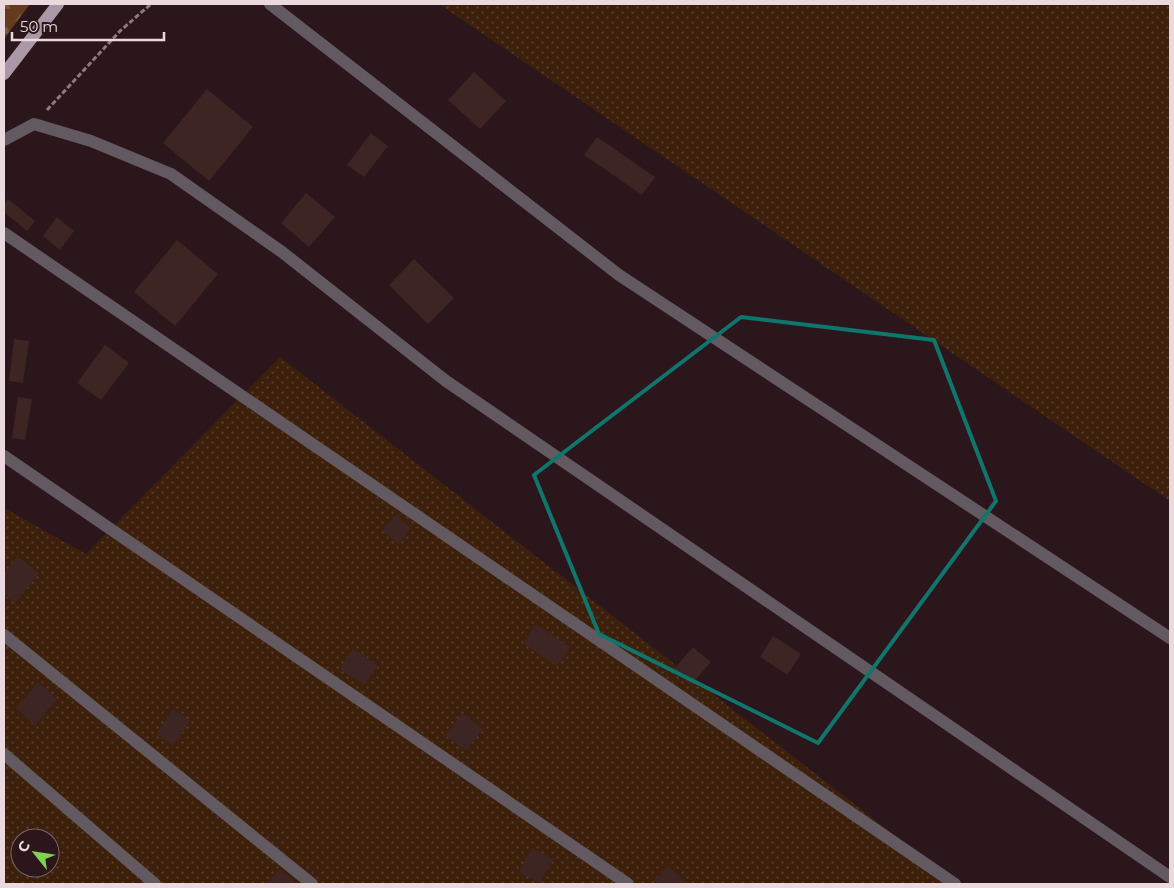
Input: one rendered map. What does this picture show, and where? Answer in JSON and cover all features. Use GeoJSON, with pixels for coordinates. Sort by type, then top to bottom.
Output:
{"type":"FeatureCollection","features":[{"type":"Feature","properties":{"kind":"main road"},"geometry":{"type":"LineString","coordinates":[[4,74],[58,4]]}},
{"type":"Feature","properties":{"kind":"street"},"geometry":{"type":"LineString","coordinates":[[270,4],[619,275],[1170,638]]}},
{"type":"Feature","properties":{"kind":"street"},"geometry":{"type":"LineString","coordinates":[[4,140],[34,124],[91,141],[171,174],[282,252],[446,381],[1170,877]]}},
{"type":"Feature","properties":{"kind":"street"},"geometry":{"type":"LineString","coordinates":[[4,233],[955,884]]}},
{"type":"Feature","properties":{"kind":"street"},"geometry":{"type":"LineString","coordinates":[[4,456],[628,884]]}},
{"type":"Feature","properties":{"kind":"street"},"geometry":{"type":"LineString","coordinates":[[4,635],[312,884]]}},
{"type":"Feature","properties":{"kind":"street"},"geometry":{"type":"LineString","coordinates":[[4,754],[156,884]]}},
{"type":"Feature","properties":{"kind":"path"},"geometry":{"type":"LineString","coordinates":[[34,124],[120,31],[151,4]]}},
{"type":"Feature","properties":{"kind":"highlighted area"},"geometry":{"type":"Polygon","coordinates":[[[741,317],[934,340],[996,501],[818,743],[599,634],[534,475],[741,317]]]}},
{"type":"Feature","properties":{"kind":"shaded area"},"geometry":{"type":"Polygon","coordinates":[[[439,4],[1170,4],[1170,501],[439,4]]]}},
{"type":"Feature","properties":{"kind":"shaded area"},"geometry":{"type":"Polygon","coordinates":[[[280,357],[957,884],[4,884],[4,508],[86,554],[280,357]]]}},
{"type":"Feature","properties":{"kind":"green space"},"geometry":{"type":"Polygon","coordinates":[[[4,4],[30,4],[4,39],[4,4]]]}},
{"type":"Feature","properties":{"kind":"building"},"geometry":{"type":"Polygon","coordinates":[[[474,72],[506,101],[480,129],[448,100],[474,72]]]}},
{"type":"Feature","properties":{"kind":"building"},"geometry":{"type":"Polygon","coordinates":[[[207,89],[253,127],[209,181],[163,143],[207,89]]]}},
{"type":"Feature","properties":{"kind":"building"},"geometry":{"type":"Polygon","coordinates":[[[371,133],[388,146],[364,177],[347,165],[371,133]]]}},
{"type":"Feature","properties":{"kind":"building"},"geometry":{"type":"Polygon","coordinates":[[[597,137],[655,177],[642,195],[584,155],[597,137]]]}},
{"type":"Feature","properties":{"kind":"building"},"geometry":{"type":"Polygon","coordinates":[[[306,193],[335,217],[309,247],[281,223],[306,193]]]}},
{"type":"Feature","properties":{"kind":"building"},"geometry":{"type":"Polygon","coordinates":[[[8,199],[35,221],[27,231],[4,212],[4,204],[8,199]]]}},
{"type":"Feature","properties":{"kind":"building"},"geometry":{"type":"Polygon","coordinates":[[[57,217],[74,231],[60,250],[43,236],[57,217]]]}},
{"type":"Feature","properties":{"kind":"building"},"geometry":{"type":"Polygon","coordinates":[[[177,240],[218,274],[175,326],[134,292],[177,240]]]}},
{"type":"Feature","properties":{"kind":"building"},"geometry":{"type":"Polygon","coordinates":[[[414,259],[454,298],[428,324],[389,285],[414,259]]]}},
{"type":"Feature","properties":{"kind":"building"},"geometry":{"type":"Polygon","coordinates":[[[14,339],[29,341],[23,383],[9,381],[14,339]]]}},
{"type":"Feature","properties":{"kind":"building"},"geometry":{"type":"Polygon","coordinates":[[[105,345],[129,363],[101,400],[77,383],[105,345]]]}},
{"type":"Feature","properties":{"kind":"building"},"geometry":{"type":"Polygon","coordinates":[[[18,397],[32,399],[25,440],[12,438],[18,397]]]}},
{"type":"Feature","properties":{"kind":"building"},"geometry":{"type":"Polygon","coordinates":[[[395,515],[411,528],[399,544],[382,531],[395,515]]]}},
{"type":"Feature","properties":{"kind":"building"},"geometry":{"type":"Polygon","coordinates":[[[17,556],[39,573],[15,603],[4,595],[4,574],[17,556]]]}},
{"type":"Feature","properties":{"kind":"building"},"geometry":{"type":"Polygon","coordinates":[[[536,624],[570,647],[557,666],[523,643],[536,624]]]}},
{"type":"Feature","properties":{"kind":"building"},"geometry":{"type":"Polygon","coordinates":[[[773,636],[801,654],[787,675],[760,657],[773,636]]]}},
{"type":"Feature","properties":{"kind":"building"},"geometry":{"type":"Polygon","coordinates":[[[693,647],[711,662],[691,685],[673,670],[693,647]]]}},
{"type":"Feature","properties":{"kind":"building"},"geometry":{"type":"Polygon","coordinates":[[[353,648],[378,666],[364,685],[340,669],[353,648]]]}},
{"type":"Feature","properties":{"kind":"building"},"geometry":{"type":"Polygon","coordinates":[[[38,682],[57,699],[35,725],[16,708],[38,682]]]}},
{"type":"Feature","properties":{"kind":"building"},"geometry":{"type":"Polygon","coordinates":[[[173,709],[190,721],[173,746],[156,734],[173,709]]]}},
{"type":"Feature","properties":{"kind":"building"},"geometry":{"type":"Polygon","coordinates":[[[463,713],[483,729],[466,751],[445,735],[463,713]]]}},
{"type":"Feature","properties":{"kind":"building"},"geometry":{"type":"Polygon","coordinates":[[[532,848],[553,859],[540,883],[519,872],[532,848]]]}},
{"type":"Feature","properties":{"kind":"building"},"geometry":{"type":"Polygon","coordinates":[[[668,866],[688,884],[658,884],[654,881],[668,866]]]}},
{"type":"Feature","properties":{"kind":"building"},"geometry":{"type":"Polygon","coordinates":[[[280,869],[295,882],[293,884],[266,884],[280,869]]]}}]}
